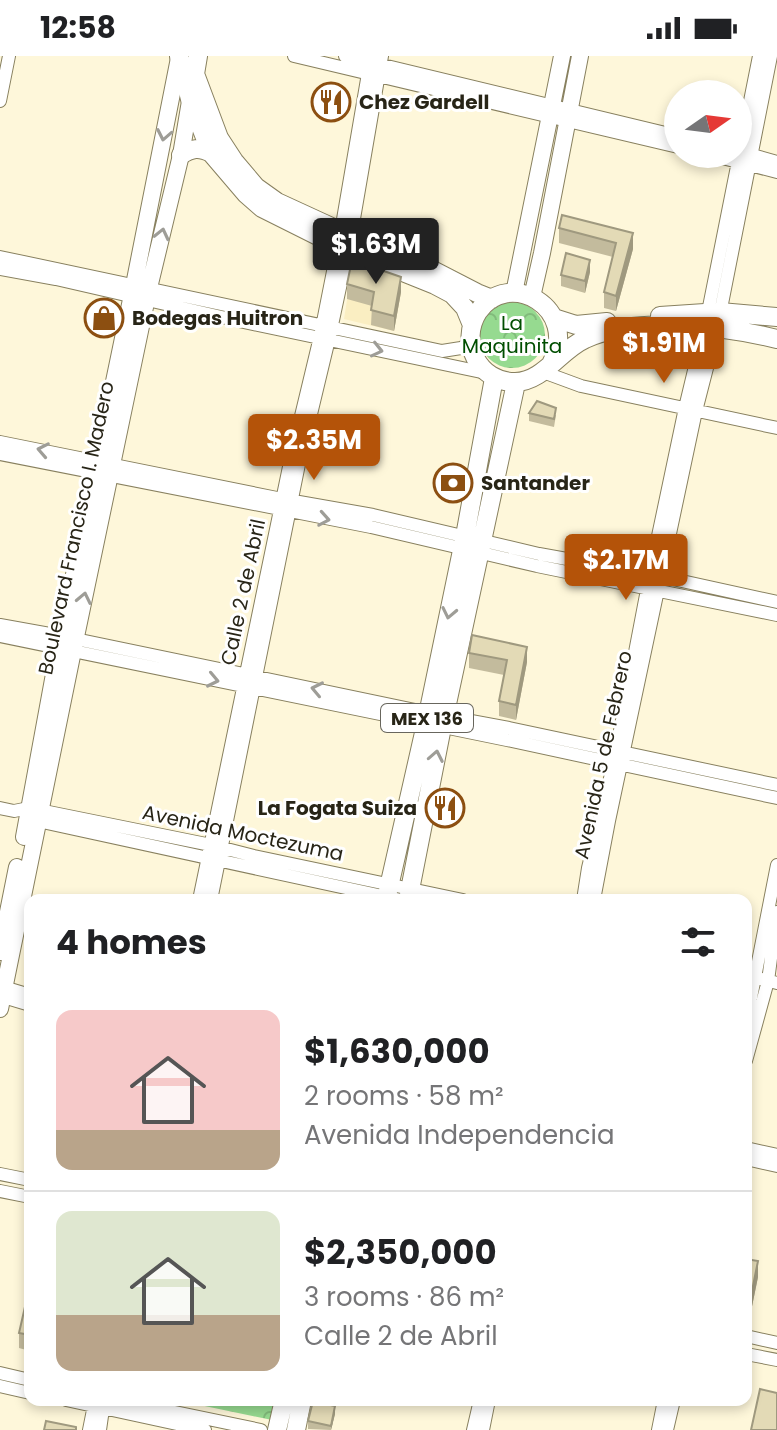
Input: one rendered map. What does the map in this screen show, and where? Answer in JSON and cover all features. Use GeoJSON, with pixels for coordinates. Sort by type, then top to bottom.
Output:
{"type":"FeatureCollection","features":[{"type":"Feature","properties":{"kind":"main road"},"geometry":{"type":"LineString","coordinates":[[523,295],[562,56]]}},
{"type":"Feature","properties":{"kind":"main road"},"geometry":{"type":"LineString","coordinates":[[523,295],[570,115],[580,56]]}},
{"type":"Feature","properties":{"kind":"main road"},"geometry":{"type":"LineString","coordinates":[[179,57],[190,99],[211,153],[262,208],[344,240],[415,261],[492,299]]}},
{"type":"Feature","properties":{"kind":"main road","name":"Boulevard Francisco I. Madero"},"geometry":{"type":"LineString","coordinates":[[0,952],[141,292],[179,57]]}},
{"type":"Feature","properties":{"kind":"main road"},"geometry":{"type":"LineString","coordinates":[[197,65],[219,138],[256,187],[344,240],[452,294],[465,308],[473,355],[490,376],[516,383],[535,378],[567,349],[582,340],[614,329],[689,326],[712,320],[777,339]]}},
{"type":"Feature","properties":{"kind":"main road","name":"Boulevard Francisco I. Madero"},"geometry":{"type":"LineString","coordinates":[[141,292],[181,155],[197,65]]}},
{"type":"Feature","properties":{"kind":"main road"},"geometry":{"type":"LineString","coordinates":[[181,155],[197,148],[211,153]]}},
{"type":"Feature","properties":{"kind":"main road"},"geometry":{"type":"LineString","coordinates":[[471,334],[480,310],[492,299],[503,295],[523,295],[541,302],[558,327],[558,346],[547,368]]}},
{"type":"Feature","properties":{"kind":"main road"},"geometry":{"type":"LineString","coordinates":[[554,318],[576,325],[589,325],[647,317],[712,320],[777,317]]}},
{"type":"Feature","properties":{"kind":"main road","name":"MEX 136"},"geometry":{"type":"LineString","coordinates":[[472,544],[490,376]]}},
{"type":"Feature","properties":{"kind":"main road","name":"MEX 136"},"geometry":{"type":"LineString","coordinates":[[397,894],[472,544],[516,383]]}},
{"type":"Feature","properties":{"kind":"main road","name":"Boulevard Francisco I. Madero"},"geometry":{"type":"LineString","coordinates":[[2,995],[30,814]]}},
{"type":"Feature","properties":{"kind":"main road"},"geometry":{"type":"LineString","coordinates":[[277,1430],[283,1406]]}},
{"type":"Feature","properties":{"kind":"main road"},"geometry":{"type":"LineString","coordinates":[[296,1430],[301,1406]]}},
{"type":"Feature","properties":{"kind":"street"},"geometry":{"type":"LineString","coordinates":[[0,96],[9,56]]}},
{"type":"Feature","properties":{"kind":"street"},"geometry":{"type":"LineString","coordinates":[[294,56],[374,65]]}},
{"type":"Feature","properties":{"kind":"street"},"geometry":{"type":"LineString","coordinates":[[345,56],[462,90],[664,137]]}},
{"type":"Feature","properties":{"kind":"street","name":"Avenida 5 de Febrero"},"geometry":{"type":"LineString","coordinates":[[752,100],[759,56]]}},
{"type":"Feature","properties":{"kind":"street","name":"Avenida 5 de Febrero"},"geometry":{"type":"LineString","coordinates":[[752,125],[771,56]]}},
{"type":"Feature","properties":{"kind":"street","name":"Calle 2 de Abril"},"geometry":{"type":"LineString","coordinates":[[201,894],[213,860],[294,463],[325,332],[374,65]]}},
{"type":"Feature","properties":{"kind":"street"},"geometry":{"type":"LineString","coordinates":[[752,158],[777,162]]}},
{"type":"Feature","properties":{"kind":"street"},"geometry":{"type":"LineString","coordinates":[[752,161],[777,172]]}},
{"type":"Feature","properties":{"kind":"street","name":"Avenida 5 de Febrero"},"geometry":{"type":"LineString","coordinates":[[585,894],[619,757],[690,410],[712,320],[741,168]]}},
{"type":"Feature","properties":{"kind":"street"},"geometry":{"type":"LineString","coordinates":[[0,257],[57,274],[325,332],[442,351],[461,348],[471,334]]}},
{"type":"Feature","properties":{"kind":"street"},"geometry":{"type":"LineString","coordinates":[[0,269],[57,274]]}},
{"type":"Feature","properties":{"kind":"street"},"geometry":{"type":"LineString","coordinates":[[325,332],[490,376]]}},
{"type":"Feature","properties":{"kind":"street"},"geometry":{"type":"LineString","coordinates":[[547,368],[581,386],[777,428]]}},
{"type":"Feature","properties":{"kind":"street"},"geometry":{"type":"LineString","coordinates":[[0,442],[104,468],[372,521],[538,560],[741,601],[777,615]]}},
{"type":"Feature","properties":{"kind":"street"},"geometry":{"type":"LineString","coordinates":[[0,454],[104,468]]}},
{"type":"Feature","properties":{"kind":"street"},"geometry":{"type":"LineString","coordinates":[[741,601],[777,602]]}},
{"type":"Feature","properties":{"kind":"street"},"geometry":{"type":"LineString","coordinates":[[0,625],[67,643],[250,682],[557,745],[777,785]]}},
{"type":"Feature","properties":{"kind":"street"},"geometry":{"type":"LineString","coordinates":[[0,636],[67,643]]}},
{"type":"Feature","properties":{"kind":"street"},"geometry":{"type":"LineString","coordinates":[[619,757],[777,798]]}},
{"type":"Feature","properties":{"kind":"street","name":"Avenida Moctezuma"},"geometry":{"type":"LineString","coordinates":[[0,808],[170,843],[216,846],[254,862]]}},
{"type":"Feature","properties":{"kind":"street","name":"Avenida Moctezuma"},"geometry":{"type":"LineString","coordinates":[[170,843],[213,860],[254,862],[393,894]]}},
{"type":"Feature","properties":{"kind":"street","name":"Calle 2 de Abril"},"geometry":{"type":"LineString","coordinates":[[211,894],[213,860]]}},
{"type":"Feature","properties":{"kind":"street"},"geometry":{"type":"LineString","coordinates":[[752,1015],[773,916],[777,865]]}},
{"type":"Feature","properties":{"kind":"street","name":"Avenida 5 de Febrero"},"geometry":{"type":"LineString","coordinates":[[593,870],[594,894]]}},
{"type":"Feature","properties":{"kind":"street"},"geometry":{"type":"LineString","coordinates":[[2,995],[24,995]]}},
{"type":"Feature","properties":{"kind":"street"},"geometry":{"type":"LineString","coordinates":[[2,995],[24,1003]]}},
{"type":"Feature","properties":{"kind":"street"},"geometry":{"type":"LineString","coordinates":[[752,1149],[777,1155]]}},
{"type":"Feature","properties":{"kind":"street"},"geometry":{"type":"LineString","coordinates":[[752,1160],[777,1166]]}},
{"type":"Feature","properties":{"kind":"street"},"geometry":{"type":"LineString","coordinates":[[0,1174],[24,1179]]}},
{"type":"Feature","properties":{"kind":"street"},"geometry":{"type":"LineString","coordinates":[[0,1191],[24,1196]]}},
{"type":"Feature","properties":{"kind":"street"},"geometry":{"type":"LineString","coordinates":[[752,1337],[777,1343]]}},
{"type":"Feature","properties":{"kind":"street"},"geometry":{"type":"LineString","coordinates":[[752,1355],[777,1360]]}},
{"type":"Feature","properties":{"kind":"street"},"geometry":{"type":"LineString","coordinates":[[0,1373],[24,1384]]}},
{"type":"Feature","properties":{"kind":"street"},"geometry":{"type":"LineString","coordinates":[[0,1386],[24,1386]]}},
{"type":"Feature","properties":{"kind":"street"},"geometry":{"type":"LineString","coordinates":[[89,1430],[99,1406]]}},
{"type":"Feature","properties":{"kind":"street"},"geometry":{"type":"LineString","coordinates":[[100,1406],[100,1430]]}},
{"type":"Feature","properties":{"kind":"street"},"geometry":{"type":"LineString","coordinates":[[108,1406],[205,1430]]}},
{"type":"Feature","properties":{"kind":"street"},"geometry":{"type":"LineString","coordinates":[[146,1406],[261,1430]]}},
{"type":"Feature","properties":{"kind":"street"},"geometry":{"type":"LineString","coordinates":[[473,1430],[483,1406]]}},
{"type":"Feature","properties":{"kind":"street"},"geometry":{"type":"LineString","coordinates":[[483,1430],[484,1406]]}},
{"type":"Feature","properties":{"kind":"street"},"geometry":{"type":"LineString","coordinates":[[658,1430],[667,1406]]}},
{"type":"Feature","properties":{"kind":"street"},"geometry":{"type":"LineString","coordinates":[[667,1430],[668,1406]]}},
{"type":"Feature","properties":{"kind":"shaded area"},"geometry":{"type":"Polygon","coordinates":[[[351,275],[401,292],[394,331],[344,319],[351,275]]]}},
{"type":"Feature","properties":{"kind":"green space","name":"La Maquinita"},"geometry":{"type":"Polygon","coordinates":[[[512,302],[525,305],[535,312],[542,322],[545,335],[542,348],[535,358],[525,365],[512,368],[499,365],[489,358],[482,348],[479,335],[482,322],[489,312],[499,305],[512,302]]]}},
{"type":"Feature","properties":{"kind":"green space"},"geometry":{"type":"Polygon","coordinates":[[[205,1406],[275,1406],[272,1420],[205,1406]]]}},
{"type":"Feature","properties":{"kind":"building"},"geometry":{"type":"Polygon","coordinates":[[[562,215],[633,233],[616,296],[604,292],[616,243],[559,228],[562,215]]]}},
{"type":"Feature","properties":{"kind":"building"},"geometry":{"type":"Polygon","coordinates":[[[566,253],[590,260],[585,281],[561,275],[566,253]]]}},
{"type":"Feature","properties":{"kind":"building"},"geometry":{"type":"Polygon","coordinates":[[[352,260],[401,277],[394,316],[371,310],[374,292],[347,284],[352,260]]]}},
{"type":"Feature","properties":{"kind":"building"},"geometry":{"type":"Polygon","coordinates":[[[537,401],[556,408],[554,419],[529,413],[537,401]]]}},
{"type":"Feature","properties":{"kind":"building"},"geometry":{"type":"Polygon","coordinates":[[[472,635],[527,647],[516,705],[499,701],[507,660],[469,653],[472,635]]]}},
{"type":"Feature","properties":{"kind":"building"},"geometry":{"type":"Polygon","coordinates":[[[752,1260],[758,1261],[752,1291],[752,1260]]]}},
{"type":"Feature","properties":{"kind":"building"},"geometry":{"type":"Polygon","coordinates":[[[24,1311],[24,1334],[19,1333],[24,1311]]]}},
{"type":"Feature","properties":{"kind":"building"},"geometry":{"type":"Polygon","coordinates":[[[760,1389],[777,1393],[777,1430],[751,1430],[760,1389]]]}},
{"type":"Feature","properties":{"kind":"building"},"geometry":{"type":"Polygon","coordinates":[[[312,1406],[335,1406],[331,1426],[308,1421],[312,1406]]]}},
{"type":"Feature","properties":{"kind":"building"},"geometry":{"type":"Polygon","coordinates":[[[46,1421],[76,1427],[76,1430],[44,1430],[46,1421]]]}},
{"type":"Feature","properties":{"kind":"place","name":"Chez Gardell"},"geometry":{"type":"Point","coordinates":[331,102]}},
{"type":"Feature","properties":{"kind":"place","name":"Bodegas Huitron"},"geometry":{"type":"Point","coordinates":[104,318]}},
{"type":"Feature","properties":{"kind":"place","name":"Santander"},"geometry":{"type":"Point","coordinates":[453,483]}},
{"type":"Feature","properties":{"kind":"place","name":"La Fogata Suiza"},"geometry":{"type":"Point","coordinates":[445,808]}}]}
